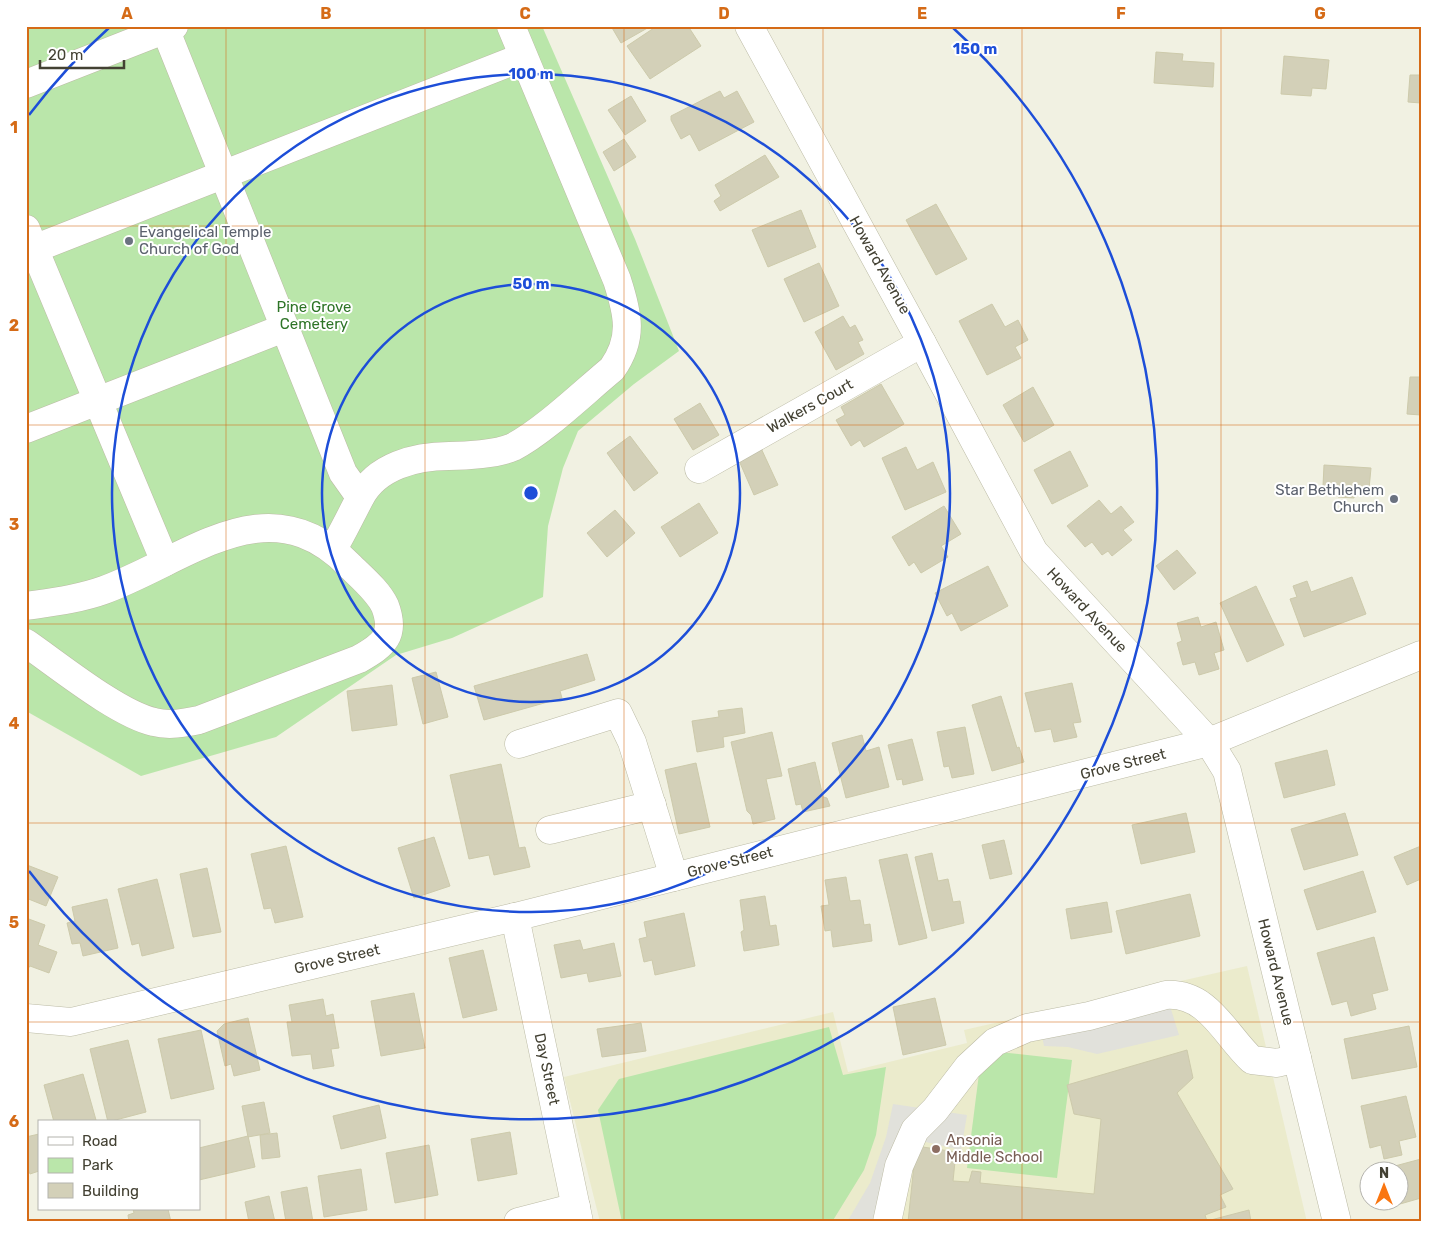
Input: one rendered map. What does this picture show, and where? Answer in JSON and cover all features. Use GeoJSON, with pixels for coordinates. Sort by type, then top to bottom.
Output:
{"type":"FeatureCollection","features":[{"type":"Feature","properties":{"kind":"street"},"geometry":{"type":"LineString","coordinates":[[333,549],[354,512],[360,497],[377,477],[408,462],[438,456],[464,456],[511,448],[529,437],[612,369],[621,356],[626,339],[627,323],[625,306],[617,280],[511,26]]}},
{"type":"Feature","properties":{"kind":"street","name":"Howard Avenue"},"geometry":{"type":"LineString","coordinates":[[749,26],[1034,552],[1209,742],[1227,771],[1337,1222]]}},
{"type":"Feature","properties":{"kind":"street"},"geometry":{"type":"LineString","coordinates":[[26,84],[168,27],[222,174],[342,474],[360,497]]}},
{"type":"Feature","properties":{"kind":"street"},"geometry":{"type":"LineString","coordinates":[[165,562],[98,401],[29,243],[222,174],[523,57]]}},
{"type":"Feature","properties":{"kind":"street"},"geometry":{"type":"LineString","coordinates":[[26,429],[284,328]]}},
{"type":"Feature","properties":{"kind":"street","name":"Walkers Court"},"geometry":{"type":"LineString","coordinates":[[698,469],[922,343]]}},
{"type":"Feature","properties":{"kind":"street"},"geometry":{"type":"LineString","coordinates":[[26,606],[72,600],[97,592],[229,535],[270,527],[288,528],[311,535],[333,549],[384,603],[390,627],[386,640],[376,650],[359,659],[199,720],[179,724],[154,722],[133,714],[26,643]]}},
{"type":"Feature","properties":{"kind":"street","name":"Grove Street"},"geometry":{"type":"LineString","coordinates":[[26,1018],[71,1022],[515,916],[1209,742],[1421,655]]}},
{"type":"Feature","properties":{"kind":"street"},"geometry":{"type":"LineString","coordinates":[[519,744],[618,713],[632,742],[674,876]]}},
{"type":"Feature","properties":{"kind":"street"},"geometry":{"type":"LineString","coordinates":[[550,830],[652,805]]}},
{"type":"Feature","properties":{"kind":"street","name":"Day Street"},"geometry":{"type":"LineString","coordinates":[[515,916],[577,1214]]}},
{"type":"Feature","properties":{"kind":"street"},"geometry":{"type":"LineString","coordinates":[[888,1222],[899,1166],[915,1130],[935,1110],[968,1067],[995,1042],[1027,1028],[1089,1016],[1166,995],[1178,994],[1199,1002],[1215,1015],[1252,1060],[1277,1062],[1297,1058]]}},
{"type":"Feature","properties":{"kind":"street"},"geometry":{"type":"LineString","coordinates":[[518,1222],[577,1214]]}},
{"type":"Feature","properties":{"kind":"shaded area","name":"Ansonia Middle School"},"geometry":{"type":"Polygon","coordinates":[[[1247,966],[1307,1222],[600,1222],[564,1077],[833,1012],[848,1072],[967,1043],[964,1030],[1247,966]]]}},
{"type":"Feature","properties":{"kind":"shaded area"},"geometry":{"type":"Polygon","coordinates":[[[1165,990],[1179,1035],[1097,1054],[1068,1047],[1044,1046],[1039,1021],[1165,990]]]}},
{"type":"Feature","properties":{"kind":"shaded area"},"geometry":{"type":"Polygon","coordinates":[[[893,1104],[967,1115],[961,1150],[917,1140],[913,1145],[902,1222],[847,1222],[870,1183],[886,1137],[893,1104]]]}},
{"type":"Feature","properties":{"kind":"green space","name":"Pine Grove Cemetery"},"geometry":{"type":"Polygon","coordinates":[[[26,26],[542,26],[635,239],[679,351],[634,384],[578,431],[563,468],[548,526],[543,597],[452,638],[396,655],[276,737],[141,776],[26,711],[26,26]]]}},
{"type":"Feature","properties":{"kind":"green space"},"geometry":{"type":"Polygon","coordinates":[[[829,1027],[843,1075],[886,1067],[876,1135],[864,1170],[832,1222],[622,1222],[598,1110],[619,1079],[829,1027]]]}},
{"type":"Feature","properties":{"kind":"green space"},"geometry":{"type":"Polygon","coordinates":[[[982,1050],[1072,1060],[1057,1178],[967,1168],[982,1050]]]}},
{"type":"Feature","properties":{"kind":"building"},"geometry":{"type":"Polygon","coordinates":[[[611,26],[651,26],[621,43],[611,26]]]}},
{"type":"Feature","properties":{"kind":"building"},"geometry":{"type":"Polygon","coordinates":[[[657,26],[688,26],[701,46],[650,79],[627,46],[657,26]]]}},
{"type":"Feature","properties":{"kind":"building"},"geometry":{"type":"Polygon","coordinates":[[[1156,52],[1183,54],[1182,61],[1214,63],[1213,87],[1154,83],[1156,52]]]}},
{"type":"Feature","properties":{"kind":"building"},"geometry":{"type":"Polygon","coordinates":[[[1284,56],[1329,60],[1326,89],[1312,88],[1311,96],[1281,94],[1284,56]]]}},
{"type":"Feature","properties":{"kind":"building"},"geometry":{"type":"Polygon","coordinates":[[[1410,75],[1421,75],[1421,103],[1408,102],[1410,75]]]}},
{"type":"Feature","properties":{"kind":"building"},"geometry":{"type":"Polygon","coordinates":[[[720,91],[724,98],[737,91],[754,122],[699,151],[690,134],[681,139],[671,120],[671,116],[720,91]]]}},
{"type":"Feature","properties":{"kind":"building"},"geometry":{"type":"Polygon","coordinates":[[[631,96],[646,121],[625,135],[608,110],[631,96]]]}},
{"type":"Feature","properties":{"kind":"building"},"geometry":{"type":"Polygon","coordinates":[[[624,139],[636,157],[614,171],[603,152],[624,139]]]}},
{"type":"Feature","properties":{"kind":"building"},"geometry":{"type":"Polygon","coordinates":[[[765,155],[779,177],[720,211],[714,201],[721,196],[715,185],[765,155]]]}},
{"type":"Feature","properties":{"kind":"building"},"geometry":{"type":"Polygon","coordinates":[[[936,204],[967,259],[936,275],[906,220],[936,204]]]}},
{"type":"Feature","properties":{"kind":"building"},"geometry":{"type":"Polygon","coordinates":[[[801,210],[816,247],[768,267],[752,230],[801,210]]]}},
{"type":"Feature","properties":{"kind":"building"},"geometry":{"type":"Polygon","coordinates":[[[819,263],[839,306],[804,322],[784,279],[819,263]]]}},
{"type":"Feature","properties":{"kind":"building"},"geometry":{"type":"Polygon","coordinates":[[[992,304],[1005,327],[1018,320],[1028,340],[1015,347],[1021,358],[987,375],[959,321],[992,304]]]}},
{"type":"Feature","properties":{"kind":"building"},"geometry":{"type":"Polygon","coordinates":[[[843,316],[850,328],[855,325],[863,340],[858,342],[864,354],[836,370],[815,332],[843,316]]]}},
{"type":"Feature","properties":{"kind":"building"},"geometry":{"type":"Polygon","coordinates":[[[1410,377],[1421,377],[1421,415],[1407,414],[1410,377]]]}},
{"type":"Feature","properties":{"kind":"building"},"geometry":{"type":"Polygon","coordinates":[[[881,384],[904,424],[864,447],[860,440],[851,446],[836,420],[845,415],[841,407],[881,384]]]}},
{"type":"Feature","properties":{"kind":"building"},"geometry":{"type":"Polygon","coordinates":[[[1033,387],[1054,425],[1024,442],[1003,405],[1033,387]]]}},
{"type":"Feature","properties":{"kind":"building"},"geometry":{"type":"Polygon","coordinates":[[[700,403],[719,435],[693,450],[674,419],[700,403]]]}},
{"type":"Feature","properties":{"kind":"building"},"geometry":{"type":"Polygon","coordinates":[[[630,436],[658,473],[634,491],[607,453],[630,436]]]}},
{"type":"Feature","properties":{"kind":"building"},"geometry":{"type":"Polygon","coordinates":[[[760,446],[778,485],[754,495],[737,456],[760,446]]]}},
{"type":"Feature","properties":{"kind":"building"},"geometry":{"type":"Polygon","coordinates":[[[906,447],[917,470],[933,462],[946,492],[905,510],[882,458],[906,447]]]}},
{"type":"Feature","properties":{"kind":"building"},"geometry":{"type":"Polygon","coordinates":[[[1070,451],[1088,486],[1052,504],[1034,470],[1070,451]]]}},
{"type":"Feature","properties":{"kind":"building"},"geometry":{"type":"Polygon","coordinates":[[[1324,465],[1371,468],[1369,489],[1355,488],[1354,498],[1338,497],[1338,487],[1323,486],[1324,465]]]}},
{"type":"Feature","properties":{"kind":"building"},"geometry":{"type":"Polygon","coordinates":[[[1099,500],[1111,514],[1121,506],[1134,522],[1123,530],[1132,540],[1112,556],[1108,551],[1102,555],[1092,542],[1085,547],[1067,526],[1099,500]]]}},
{"type":"Feature","properties":{"kind":"building"},"geometry":{"type":"Polygon","coordinates":[[[699,503],[718,533],[680,557],[661,527],[699,503]]]}},
{"type":"Feature","properties":{"kind":"building"},"geometry":{"type":"Polygon","coordinates":[[[944,506],[961,534],[941,546],[948,557],[921,573],[914,562],[909,566],[892,537],[944,506]]]}},
{"type":"Feature","properties":{"kind":"building"},"geometry":{"type":"Polygon","coordinates":[[[615,510],[635,533],[607,557],[587,533],[615,510]]]}},
{"type":"Feature","properties":{"kind":"building"},"geometry":{"type":"Polygon","coordinates":[[[1177,550],[1196,573],[1174,590],[1156,566],[1177,550]]]}},
{"type":"Feature","properties":{"kind":"building"},"geometry":{"type":"Polygon","coordinates":[[[988,566],[1008,606],[961,631],[952,613],[947,616],[935,593],[988,566]]]}},
{"type":"Feature","properties":{"kind":"building"},"geometry":{"type":"Polygon","coordinates":[[[1352,577],[1366,614],[1304,637],[1290,599],[1297,597],[1293,586],[1307,581],[1311,592],[1352,577]]]}},
{"type":"Feature","properties":{"kind":"building"},"geometry":{"type":"Polygon","coordinates":[[[1256,586],[1284,645],[1247,662],[1220,603],[1256,586]]]}},
{"type":"Feature","properties":{"kind":"building"},"geometry":{"type":"Polygon","coordinates":[[[1198,617],[1201,627],[1216,622],[1224,650],[1214,653],[1219,669],[1199,675],[1195,662],[1183,665],[1177,643],[1182,641],[1177,623],[1198,617]]]}},
{"type":"Feature","properties":{"kind":"building"},"geometry":{"type":"Polygon","coordinates":[[[587,654],[595,680],[560,691],[562,698],[484,720],[474,686],[587,654]]]}},
{"type":"Feature","properties":{"kind":"building"},"geometry":{"type":"Polygon","coordinates":[[[436,672],[448,717],[423,724],[412,678],[436,672]]]}},
{"type":"Feature","properties":{"kind":"building"},"geometry":{"type":"Polygon","coordinates":[[[1072,683],[1081,722],[1073,723],[1077,737],[1054,742],[1051,729],[1035,732],[1025,693],[1072,683]]]}},
{"type":"Feature","properties":{"kind":"building"},"geometry":{"type":"Polygon","coordinates":[[[392,685],[397,725],[352,731],[347,691],[392,685]]]}},
{"type":"Feature","properties":{"kind":"building"},"geometry":{"type":"Polygon","coordinates":[[[1001,696],[1017,748],[1019,747],[1024,762],[992,771],[972,705],[1001,696]]]}},
{"type":"Feature","properties":{"kind":"building"},"geometry":{"type":"Polygon","coordinates":[[[742,708],[745,733],[723,737],[724,747],[697,752],[692,721],[719,717],[718,711],[742,708]]]}},
{"type":"Feature","properties":{"kind":"building"},"geometry":{"type":"Polygon","coordinates":[[[965,727],[974,774],[952,778],[949,766],[944,767],[937,732],[965,727]]]}},
{"type":"Feature","properties":{"kind":"building"},"geometry":{"type":"Polygon","coordinates":[[[772,732],[782,776],[766,779],[775,819],[753,824],[751,815],[747,811],[731,742],[772,732]]]}},
{"type":"Feature","properties":{"kind":"building"},"geometry":{"type":"Polygon","coordinates":[[[862,735],[866,751],[879,747],[889,787],[846,798],[832,743],[862,735]]]}},
{"type":"Feature","properties":{"kind":"building"},"geometry":{"type":"Polygon","coordinates":[[[912,739],[923,780],[903,785],[902,779],[897,780],[888,745],[912,739]]]}},
{"type":"Feature","properties":{"kind":"building"},"geometry":{"type":"Polygon","coordinates":[[[1327,750],[1335,785],[1284,798],[1275,763],[1327,750]]]}},
{"type":"Feature","properties":{"kind":"building"},"geometry":{"type":"Polygon","coordinates":[[[815,762],[823,797],[827,798],[830,806],[803,812],[801,804],[796,805],[788,769],[815,762]]]}},
{"type":"Feature","properties":{"kind":"building"},"geometry":{"type":"Polygon","coordinates":[[[696,763],[710,827],[679,834],[665,770],[696,763]]]}},
{"type":"Feature","properties":{"kind":"building"},"geometry":{"type":"Polygon","coordinates":[[[501,764],[519,848],[525,847],[530,867],[494,875],[489,855],[469,859],[450,775],[501,764]]]}},
{"type":"Feature","properties":{"kind":"building"},"geometry":{"type":"Polygon","coordinates":[[[1186,813],[1195,852],[1141,864],[1132,825],[1186,813]]]}},
{"type":"Feature","properties":{"kind":"building"},"geometry":{"type":"Polygon","coordinates":[[[1345,813],[1358,855],[1304,870],[1291,829],[1345,813]]]}},
{"type":"Feature","properties":{"kind":"building"},"geometry":{"type":"Polygon","coordinates":[[[434,837],[450,886],[414,898],[398,848],[434,837]]]}},
{"type":"Feature","properties":{"kind":"building"},"geometry":{"type":"Polygon","coordinates":[[[1004,840],[1012,874],[990,879],[982,845],[1004,840]]]}},
{"type":"Feature","properties":{"kind":"building"},"geometry":{"type":"Polygon","coordinates":[[[286,846],[303,917],[275,923],[271,908],[264,909],[251,854],[286,846]]]}},
{"type":"Feature","properties":{"kind":"building"},"geometry":{"type":"Polygon","coordinates":[[[1421,846],[1421,879],[1407,885],[1394,857],[1421,846]]]}},
{"type":"Feature","properties":{"kind":"building"},"geometry":{"type":"Polygon","coordinates":[[[932,853],[938,881],[948,879],[953,902],[960,901],[964,923],[932,931],[915,857],[932,853]]]}},
{"type":"Feature","properties":{"kind":"building"},"geometry":{"type":"Polygon","coordinates":[[[907,854],[927,938],[899,945],[879,860],[907,854]]]}},
{"type":"Feature","properties":{"kind":"building"},"geometry":{"type":"Polygon","coordinates":[[[27,865],[58,877],[46,906],[26,898],[27,865]]]}},
{"type":"Feature","properties":{"kind":"building"},"geometry":{"type":"Polygon","coordinates":[[[207,868],[221,932],[193,937],[180,874],[207,868]]]}},
{"type":"Feature","properties":{"kind":"building"},"geometry":{"type":"Polygon","coordinates":[[[1363,871],[1376,912],[1317,930],[1304,890],[1363,871]]]}},
{"type":"Feature","properties":{"kind":"building"},"geometry":{"type":"Polygon","coordinates":[[[846,877],[850,901],[860,900],[864,925],[870,924],[872,941],[833,947],[831,930],[825,931],[821,906],[829,905],[825,880],[846,877]]]}},
{"type":"Feature","properties":{"kind":"building"},"geometry":{"type":"Polygon","coordinates":[[[157,879],[174,948],[142,956],[139,943],[132,945],[118,889],[157,879]]]}},
{"type":"Feature","properties":{"kind":"building"},"geometry":{"type":"Polygon","coordinates":[[[1190,894],[1200,936],[1126,954],[1116,911],[1190,894]]]}},
{"type":"Feature","properties":{"kind":"building"},"geometry":{"type":"Polygon","coordinates":[[[765,896],[770,926],[776,925],[779,945],[744,951],[741,932],[744,930],[740,900],[765,896]]]}},
{"type":"Feature","properties":{"kind":"building"},"geometry":{"type":"Polygon","coordinates":[[[107,899],[118,948],[83,956],[80,943],[72,944],[67,923],[75,921],[72,907],[107,899]]]}},
{"type":"Feature","properties":{"kind":"building"},"geometry":{"type":"Polygon","coordinates":[[[1107,902],[1112,932],[1071,939],[1066,909],[1107,902]]]}},
{"type":"Feature","properties":{"kind":"building"},"geometry":{"type":"Polygon","coordinates":[[[684,913],[695,966],[655,975],[652,960],[644,962],[639,939],[647,937],[644,922],[684,913]]]}},
{"type":"Feature","properties":{"kind":"building"},"geometry":{"type":"Polygon","coordinates":[[[26,918],[45,925],[38,945],[57,952],[49,973],[30,966],[26,971],[26,918]]]}},
{"type":"Feature","properties":{"kind":"building"},"geometry":{"type":"Polygon","coordinates":[[[1374,937],[1388,990],[1372,994],[1376,1009],[1351,1016],[1347,1001],[1332,1005],[1317,953],[1374,937]]]}},
{"type":"Feature","properties":{"kind":"building"},"geometry":{"type":"Polygon","coordinates":[[[580,940],[583,950],[614,943],[621,976],[589,982],[587,973],[561,978],[554,945],[580,940]]]}},
{"type":"Feature","properties":{"kind":"building"},"geometry":{"type":"Polygon","coordinates":[[[483,950],[497,1010],[463,1018],[449,958],[483,950]]]}},
{"type":"Feature","properties":{"kind":"building"},"geometry":{"type":"Polygon","coordinates":[[[414,993],[425,1048],[381,1056],[371,1001],[414,993]]]}},
{"type":"Feature","properties":{"kind":"building"},"geometry":{"type":"Polygon","coordinates":[[[935,998],[946,1045],[903,1055],[893,1007],[935,998]]]}},
{"type":"Feature","properties":{"kind":"building"},"geometry":{"type":"Polygon","coordinates":[[[323,999],[326,1016],[333,1014],[339,1048],[331,1049],[334,1066],[313,1069],[311,1054],[292,1056],[287,1022],[292,1022],[289,1005],[323,999]]]}},
{"type":"Feature","properties":{"kind":"building"},"geometry":{"type":"Polygon","coordinates":[[[248,1018],[260,1070],[234,1076],[231,1064],[225,1066],[217,1031],[224,1024],[248,1018]]]}},
{"type":"Feature","properties":{"kind":"building"},"geometry":{"type":"Polygon","coordinates":[[[641,1023],[646,1051],[602,1057],[597,1029],[641,1023]]]}},
{"type":"Feature","properties":{"kind":"building"},"geometry":{"type":"Polygon","coordinates":[[[1409,1026],[1417,1067],[1352,1079],[1344,1039],[1409,1026]]]}},
{"type":"Feature","properties":{"kind":"building"},"geometry":{"type":"Polygon","coordinates":[[[201,1030],[214,1089],[171,1099],[158,1039],[201,1030]]]}},
{"type":"Feature","properties":{"kind":"building"},"geometry":{"type":"Polygon","coordinates":[[[128,1040],[146,1112],[116,1120],[108,1120],[90,1049],[128,1040]]]}},
{"type":"Feature","properties":{"kind":"building"},"geometry":{"type":"Polygon","coordinates":[[[1187,1050],[1193,1078],[1177,1093],[1233,1189],[1220,1195],[1226,1207],[1205,1215],[1207,1221],[1249,1210],[1251,1222],[908,1222],[916,1146],[956,1152],[953,1181],[969,1182],[972,1171],[981,1172],[980,1183],[1094,1194],[1101,1119],[1074,1114],[1067,1085],[1187,1050]]]}},
{"type":"Feature","properties":{"kind":"building"},"geometry":{"type":"Polygon","coordinates":[[[83,1074],[96,1120],[53,1120],[44,1085],[83,1074]]]}},
{"type":"Feature","properties":{"kind":"building"},"geometry":{"type":"Polygon","coordinates":[[[1406,1096],[1416,1137],[1399,1141],[1402,1155],[1384,1159],[1381,1145],[1370,1148],[1361,1106],[1406,1096]]]}},
{"type":"Feature","properties":{"kind":"building"},"geometry":{"type":"Polygon","coordinates":[[[264,1102],[270,1133],[248,1137],[242,1106],[264,1102]]]}},
{"type":"Feature","properties":{"kind":"building"},"geometry":{"type":"Polygon","coordinates":[[[379,1105],[386,1138],[341,1149],[333,1116],[379,1105]]]}},
{"type":"Feature","properties":{"kind":"building"},"geometry":{"type":"Polygon","coordinates":[[[510,1132],[517,1174],[478,1181],[471,1139],[510,1132]]]}},
{"type":"Feature","properties":{"kind":"building"},"geometry":{"type":"Polygon","coordinates":[[[277,1133],[280,1157],[262,1159],[260,1135],[277,1133]]]}},
{"type":"Feature","properties":{"kind":"building"},"geometry":{"type":"Polygon","coordinates":[[[38,1134],[38,1171],[30,1174],[26,1163],[26,1137],[38,1134]]]}},
{"type":"Feature","properties":{"kind":"building"},"geometry":{"type":"Polygon","coordinates":[[[248,1136],[255,1167],[200,1180],[200,1148],[248,1136]]]}},
{"type":"Feature","properties":{"kind":"building"},"geometry":{"type":"Polygon","coordinates":[[[429,1145],[438,1195],[395,1203],[386,1153],[429,1145]]]}},
{"type":"Feature","properties":{"kind":"building"},"geometry":{"type":"Polygon","coordinates":[[[1421,1159],[1421,1198],[1410,1201],[1410,1162],[1421,1159]]]}},
{"type":"Feature","properties":{"kind":"building"},"geometry":{"type":"Polygon","coordinates":[[[361,1169],[367,1210],[324,1217],[318,1176],[361,1169]]]}},
{"type":"Feature","properties":{"kind":"building"},"geometry":{"type":"Polygon","coordinates":[[[307,1187],[313,1222],[286,1222],[281,1192],[307,1187]]]}},
{"type":"Feature","properties":{"kind":"building"},"geometry":{"type":"Polygon","coordinates":[[[269,1196],[275,1222],[249,1222],[245,1202],[269,1196]]]}},
{"type":"Feature","properties":{"kind":"building"},"geometry":{"type":"Polygon","coordinates":[[[133,1210],[168,1210],[171,1222],[129,1222],[128,1215],[134,1213],[133,1210]]]}},
{"type":"Feature","properties":{"kind":"place","name":"Evangelical Temple Church of God"},"geometry":{"type":"Point","coordinates":[129,241]}},
{"type":"Feature","properties":{"kind":"place","name":"Star Bethlehem Church"},"geometry":{"type":"Point","coordinates":[1394,499]}},
{"type":"Feature","properties":{"kind":"place","name":"Ansonia Middle School"},"geometry":{"type":"Point","coordinates":[936,1149]}}]}
